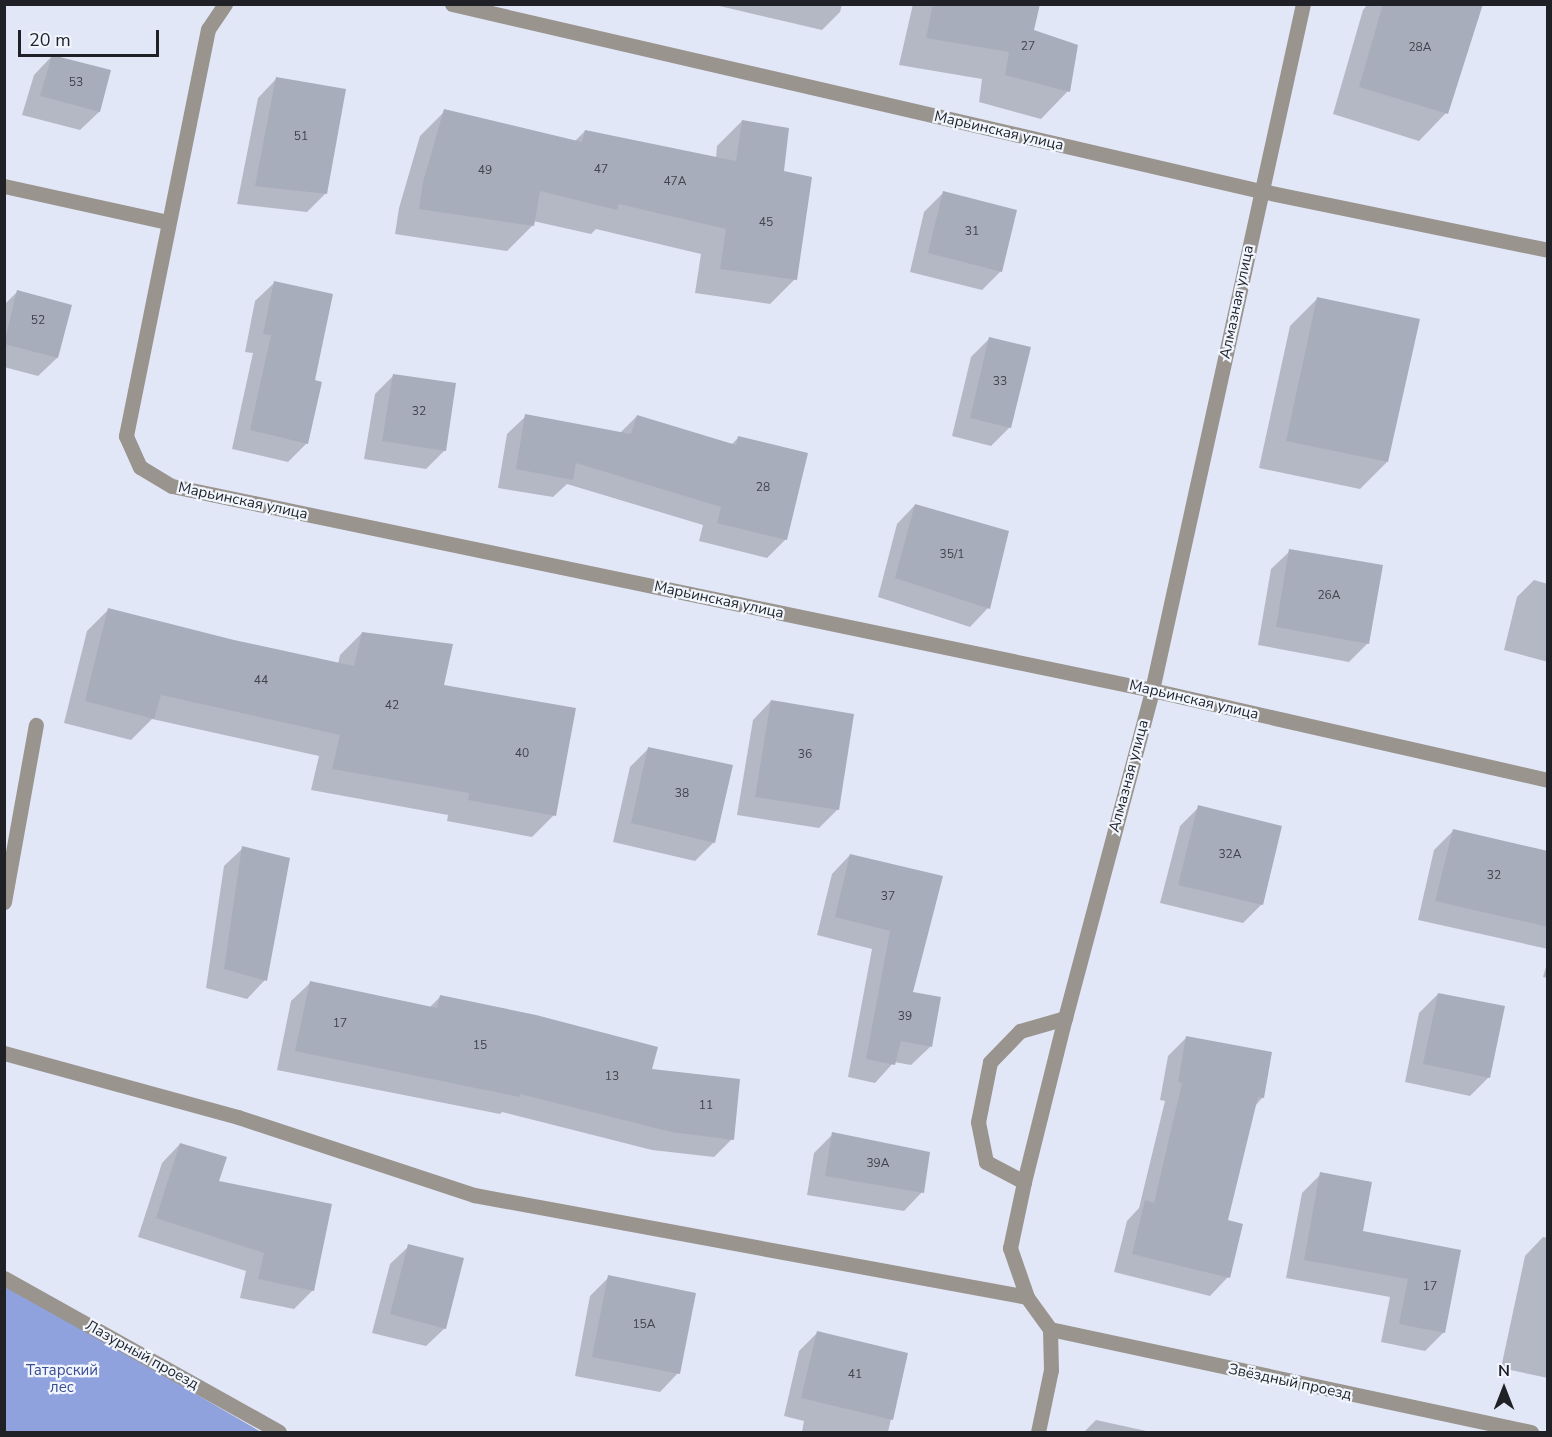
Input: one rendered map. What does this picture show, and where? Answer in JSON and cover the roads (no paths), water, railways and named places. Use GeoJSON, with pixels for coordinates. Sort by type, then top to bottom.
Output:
{"type":"FeatureCollection","features":[{"type":"Feature","properties":{"kind":"street","name":"Марьинская улица"},"geometry":{"type":"LineString","coordinates":[[225,4],[208,29],[126,436],[140,467],[172,486],[1152,690],[1548,780]]}},
{"type":"Feature","properties":{"kind":"street","name":"Марьинская улица"},"geometry":{"type":"LineString","coordinates":[[452,4],[1261,191],[1548,250]]}},
{"type":"Feature","properties":{"kind":"street","name":"Алмазная улица"},"geometry":{"type":"LineString","coordinates":[[1050,1329],[1027,1297],[1010,1248],[1065,1018],[1152,690],[1303,4]]}},
{"type":"Feature","properties":{"kind":"street"},"geometry":{"type":"LineString","coordinates":[[4,186],[168,222]]}},
{"type":"Feature","properties":{"kind":"street"},"geometry":{"type":"LineString","coordinates":[[4,902],[36,725]]}},
{"type":"Feature","properties":{"kind":"street"},"geometry":{"type":"LineString","coordinates":[[1024,1182],[986,1162],[978,1122],[990,1062],[1020,1031],[1065,1018]]}},
{"type":"Feature","properties":{"kind":"street"},"geometry":{"type":"LineString","coordinates":[[4,1053],[238,1117],[474,1195],[1027,1297]]}},
{"type":"Feature","properties":{"kind":"street","name":"Лазурный проезд"},"geometry":{"type":"LineString","coordinates":[[4,1278],[279,1432]]}},
{"type":"Feature","properties":{"kind":"street"},"geometry":{"type":"LineString","coordinates":[[1038,1432],[1051,1370],[1050,1329]]}},
{"type":"Feature","properties":{"kind":"street","name":"Звёздный проезд"},"geometry":{"type":"LineString","coordinates":[[1050,1329],[1531,1432]]}},
{"type":"Feature","properties":{"kind":"park label","name":"Татарский лес"},"geometry":{"type":"Point","coordinates":[62,1378]}}]}
